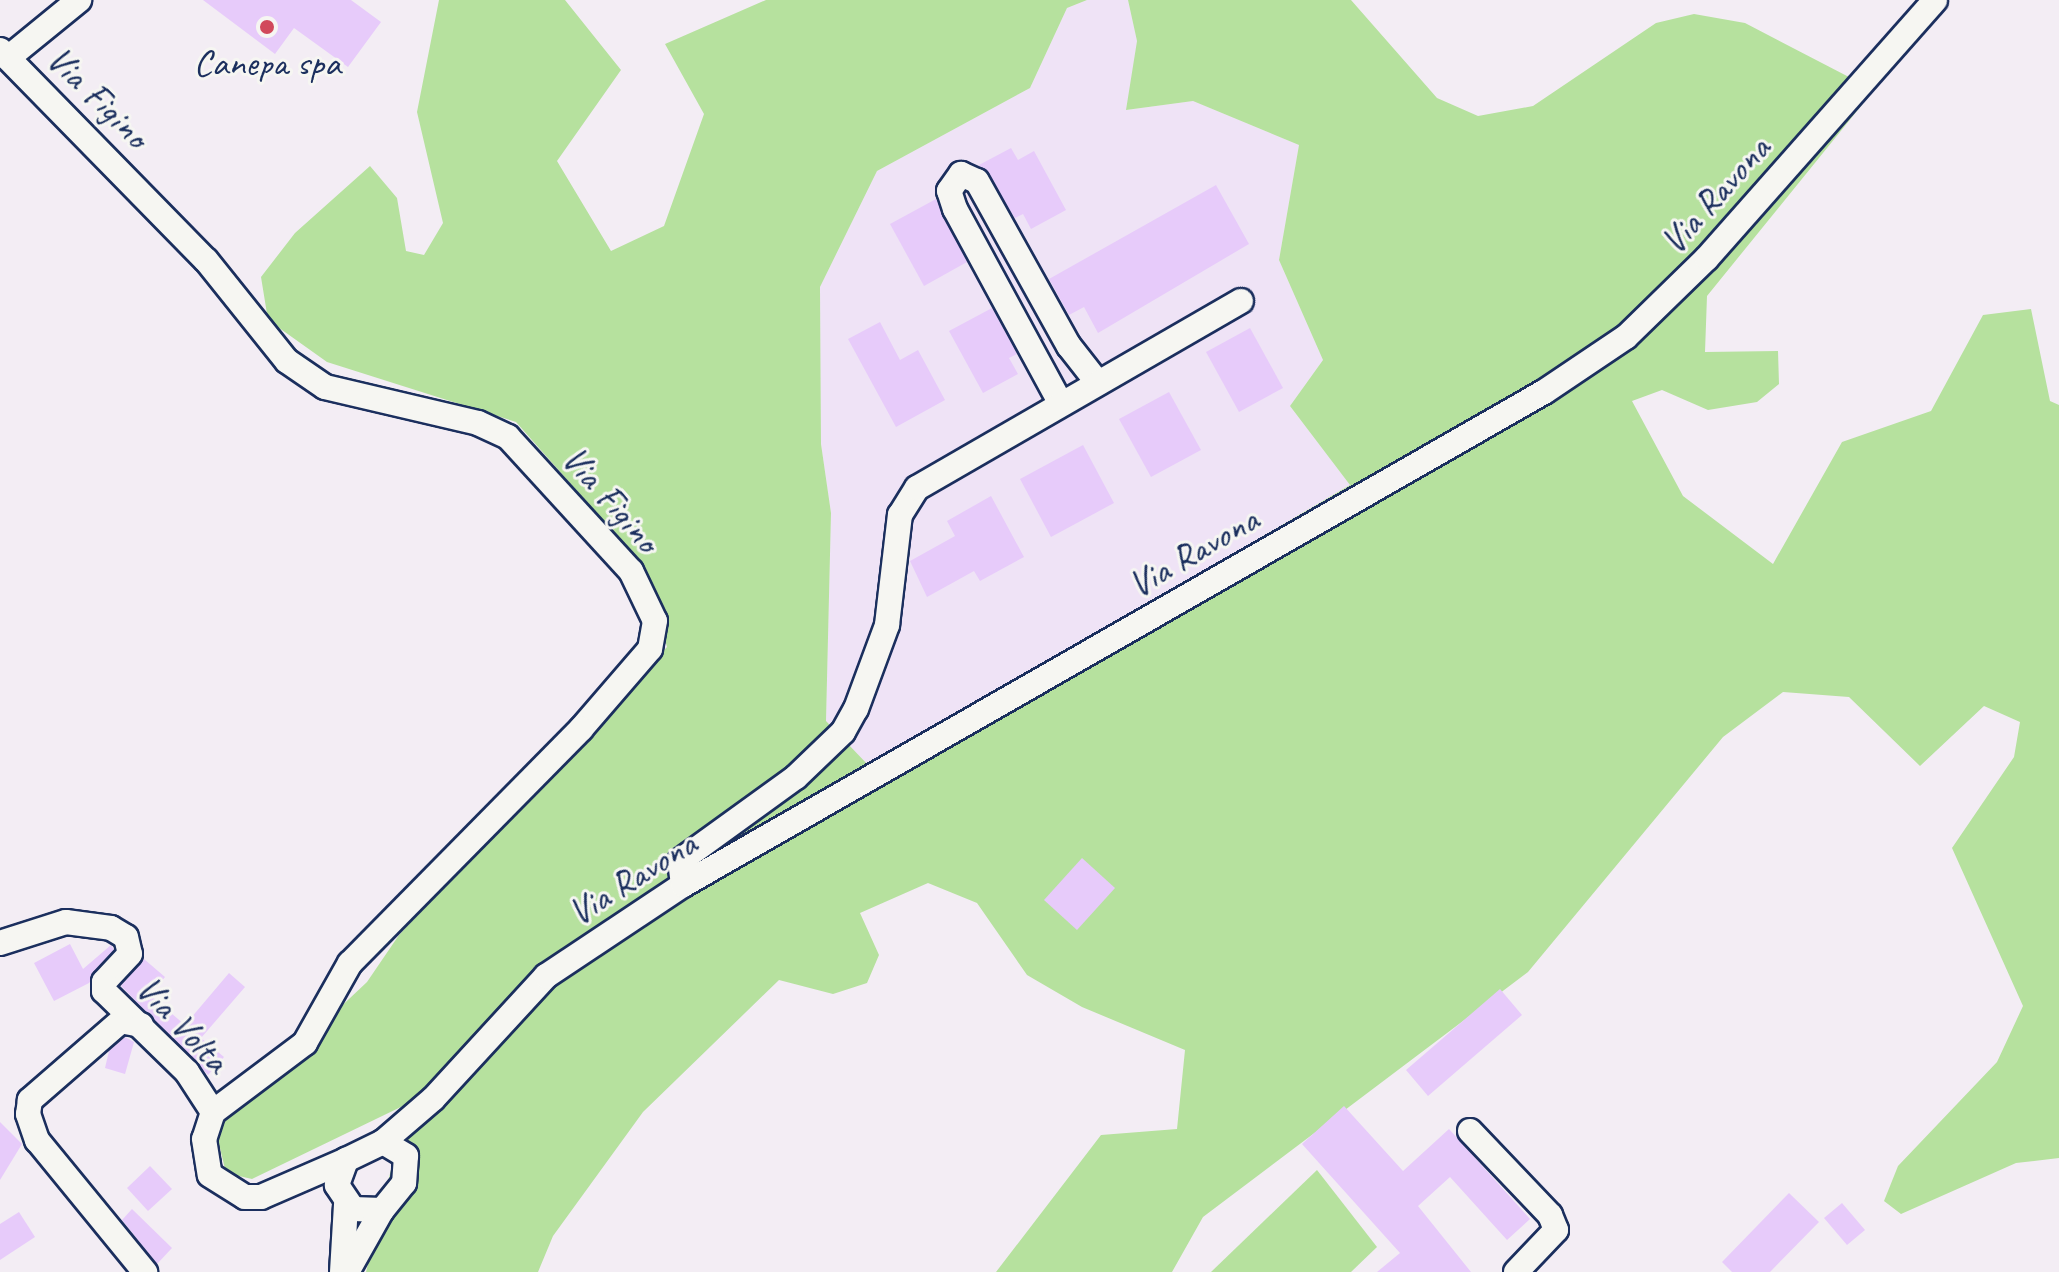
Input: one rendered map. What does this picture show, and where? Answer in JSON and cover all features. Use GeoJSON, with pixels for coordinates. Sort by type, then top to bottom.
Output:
{"type":"FeatureCollection","features":[{"type":"Feature","properties":{"kind":"street"},"geometry":{"type":"LineString","coordinates":[[4,54],[79,0]]}},
{"type":"Feature","properties":{"kind":"street","name":"Via Ravona"},"geometry":{"type":"LineString","coordinates":[[383,1142],[433,1099],[546,976],[683,885],[1530,399],[1626,337],[1707,258],[1935,0]]}},
{"type":"Feature","properties":{"kind":"street","name":"Via Figino"},"geometry":{"type":"LineString","coordinates":[[4,54],[206,260],[287,361],[325,387],[478,423],[508,437],[631,571],[655,621],[650,649],[581,729],[350,963],[305,1043],[213,1112]]}},
{"type":"Feature","properties":{"kind":"street"},"geometry":{"type":"LineString","coordinates":[[1061,404],[949,191],[961,174],[977,181],[1069,346],[1098,383]]}},
{"type":"Feature","properties":{"kind":"street"},"geometry":{"type":"LineString","coordinates":[[988,267],[1016,252]]}},
{"type":"Feature","properties":{"kind":"street"},"geometry":{"type":"LineString","coordinates":[[683,885],[680,861],[697,845],[771,798],[843,732],[867,688],[887,625],[900,515],[917,488],[1241,301]]}},
{"type":"Feature","properties":{"kind":"street","name":"Via Volta"},"geometry":{"type":"LineString","coordinates":[[0,943],[49,924],[111,928],[126,937],[130,954],[104,982],[104,991],[187,1072],[213,1112]]}},
{"type":"Feature","properties":{"kind":"street"},"geometry":{"type":"LineString","coordinates":[[141,1025],[121,1021],[30,1100],[28,1114],[37,1140],[145,1272]]}},
{"type":"Feature","properties":{"kind":"street","name":"Via Ravona"},"geometry":{"type":"LineString","coordinates":[[406,1156],[433,1099]]}},
{"type":"Feature","properties":{"kind":"street"},"geometry":{"type":"LineString","coordinates":[[213,1112],[205,1159],[219,1186],[261,1197],[307,1179],[383,1142],[406,1156],[404,1183],[382,1210],[345,1272]]}},
{"type":"Feature","properties":{"kind":"street"},"geometry":{"type":"LineString","coordinates":[[1470,1131],[1550,1215],[1556,1230],[1516,1272]]}},
{"type":"Feature","properties":{"kind":"street"},"geometry":{"type":"LineString","coordinates":[[345,1272],[343,1199],[346,1160]]}},
{"type":"Feature","properties":{"kind":"street"},"geometry":{"type":"LineString","coordinates":[[307,1179],[343,1199],[382,1210]]}},
{"type":"Feature","properties":{"kind":"shaded area"},"geometry":{"type":"Polygon","coordinates":[[[1087,0],[1128,0],[1137,41],[1127,110],[1193,101],[1299,145],[1279,260],[1323,360],[1290,406],[1350,485],[870,767],[826,722],[831,513],[821,444],[820,287],[877,171],[1030,88],[1067,8],[1087,0]]]}},
{"type":"Feature","properties":{"kind":"green space"},"geometry":{"type":"Polygon","coordinates":[[[439,0],[565,0],[621,70],[557,161],[611,251],[664,226],[704,114],[665,44],[766,0],[1087,0],[1067,8],[1030,88],[877,171],[820,287],[821,444],[831,513],[826,721],[870,767],[1350,485],[1290,406],[1323,360],[1279,260],[1299,145],[1193,101],[1126,110],[1137,41],[1128,0],[1351,0],[1437,98],[1478,116],[1533,106],[1656,23],[1694,14],[1745,23],[1874,90],[1707,296],[1705,352],[1778,351],[1779,384],[1757,402],[1708,410],[1662,390],[1632,401],[1683,496],[1773,564],[1842,442],[1931,411],[1983,315],[2031,309],[2050,401],[2059,405],[2059,1158],[2016,1163],[1901,1214],[1884,1201],[1898,1166],[1997,1062],[2023,1006],[1952,848],[2014,757],[2020,722],[1984,706],[1920,766],[1849,697],[1783,692],[1723,737],[1528,972],[1203,1217],[1172,1272],[996,1272],[1101,1135],[1177,1129],[1185,1050],[1082,1007],[1027,975],[977,903],[928,883],[860,913],[879,955],[867,983],[833,994],[779,980],[643,1112],[553,1236],[538,1272],[366,1272],[407,1104],[252,1179],[226,1173],[218,1140],[226,1115],[367,982],[399,935],[667,647],[646,569],[516,422],[327,362],[268,320],[261,277],[295,233],[370,166],[397,198],[406,251],[424,255],[443,223],[417,112],[439,0]]]}},
{"type":"Feature","properties":{"kind":"green space"},"geometry":{"type":"Polygon","coordinates":[[[1317,1170],[1377,1247],[1351,1272],[1211,1272],[1317,1170]]]}},
{"type":"Feature","properties":{"kind":"building"},"geometry":{"type":"Polygon","coordinates":[[[203,0],[351,0],[381,22],[348,67],[294,28],[275,54],[203,0]]]}},
{"type":"Feature","properties":{"kind":"building"},"geometry":{"type":"Polygon","coordinates":[[[1011,148],[1018,160],[1034,151],[1066,210],[1031,229],[1023,214],[1015,218],[979,165],[1011,148]]]}},
{"type":"Feature","properties":{"kind":"building"},"geometry":{"type":"Polygon","coordinates":[[[1216,185],[1249,244],[1098,333],[1084,307],[1069,315],[1049,279],[1216,185]]]}},
{"type":"Feature","properties":{"kind":"building"},"geometry":{"type":"Polygon","coordinates":[[[936,199],[967,262],[924,286],[890,224],[936,199]]]}},
{"type":"Feature","properties":{"kind":"building"},"geometry":{"type":"Polygon","coordinates":[[[992,308],[1017,354],[1009,358],[1018,374],[983,393],[949,331],[992,308]]]}},
{"type":"Feature","properties":{"kind":"building"},"geometry":{"type":"Polygon","coordinates":[[[880,322],[900,360],[918,350],[945,400],[896,427],[848,339],[880,322]]]}},
{"type":"Feature","properties":{"kind":"building"},"geometry":{"type":"Polygon","coordinates":[[[1250,328],[1283,388],[1239,412],[1206,352],[1250,328]]]}},
{"type":"Feature","properties":{"kind":"building"},"geometry":{"type":"Polygon","coordinates":[[[1169,392],[1201,450],[1151,477],[1119,419],[1169,392]]]}},
{"type":"Feature","properties":{"kind":"building"},"geometry":{"type":"Polygon","coordinates":[[[1083,445],[1114,503],[1051,537],[1020,479],[1083,445]]]}},
{"type":"Feature","properties":{"kind":"building"},"geometry":{"type":"Polygon","coordinates":[[[991,496],[1024,557],[980,581],[974,571],[927,597],[910,561],[955,536],[947,521],[991,496]]]}},
{"type":"Feature","properties":{"kind":"building"},"geometry":{"type":"Polygon","coordinates":[[[1082,858],[1115,888],[1077,930],[1044,900],[1082,858]]]}},
{"type":"Feature","properties":{"kind":"building"},"geometry":{"type":"Polygon","coordinates":[[[70,944],[83,969],[111,945],[114,950],[89,983],[54,1001],[34,963],[70,944]]]}},
{"type":"Feature","properties":{"kind":"building"},"geometry":{"type":"Polygon","coordinates":[[[144,959],[165,977],[150,995],[185,1025],[229,973],[245,987],[201,1038],[224,1057],[208,1075],[121,986],[144,959]]]}},
{"type":"Feature","properties":{"kind":"building"},"geometry":{"type":"Polygon","coordinates":[[[1500,989],[1522,1015],[1428,1096],[1406,1070],[1500,989]]]}},
{"type":"Feature","properties":{"kind":"building"},"geometry":{"type":"Polygon","coordinates":[[[125,1037],[134,1042],[125,1074],[105,1068],[109,1051],[125,1037]]]}},
{"type":"Feature","properties":{"kind":"building"},"geometry":{"type":"Polygon","coordinates":[[[1344,1106],[1403,1171],[1449,1129],[1530,1219],[1507,1240],[1450,1177],[1418,1206],[1471,1272],[1377,1272],[1400,1253],[1302,1144],[1344,1106]]]}},
{"type":"Feature","properties":{"kind":"building"},"geometry":{"type":"Polygon","coordinates":[[[0,1122],[22,1144],[0,1180],[0,1122]]]}},
{"type":"Feature","properties":{"kind":"building"},"geometry":{"type":"Polygon","coordinates":[[[150,1166],[172,1189],[148,1211],[127,1188],[150,1166]]]}},
{"type":"Feature","properties":{"kind":"building"},"geometry":{"type":"Polygon","coordinates":[[[1789,1193],[1819,1222],[1770,1272],[1732,1272],[1722,1262],[1789,1193]]]}},
{"type":"Feature","properties":{"kind":"building"},"geometry":{"type":"Polygon","coordinates":[[[1842,1203],[1865,1230],[1847,1245],[1824,1218],[1842,1203]]]}},
{"type":"Feature","properties":{"kind":"building"},"geometry":{"type":"Polygon","coordinates":[[[132,1209],[172,1248],[157,1264],[122,1220],[132,1209]]]}},
{"type":"Feature","properties":{"kind":"building"},"geometry":{"type":"Polygon","coordinates":[[[19,1212],[35,1237],[0,1260],[0,1224],[19,1212]]]}},
{"type":"Feature","properties":{"kind":"place","name":"Canepa spa"},"geometry":{"type":"Point","coordinates":[267,27]}}]}
